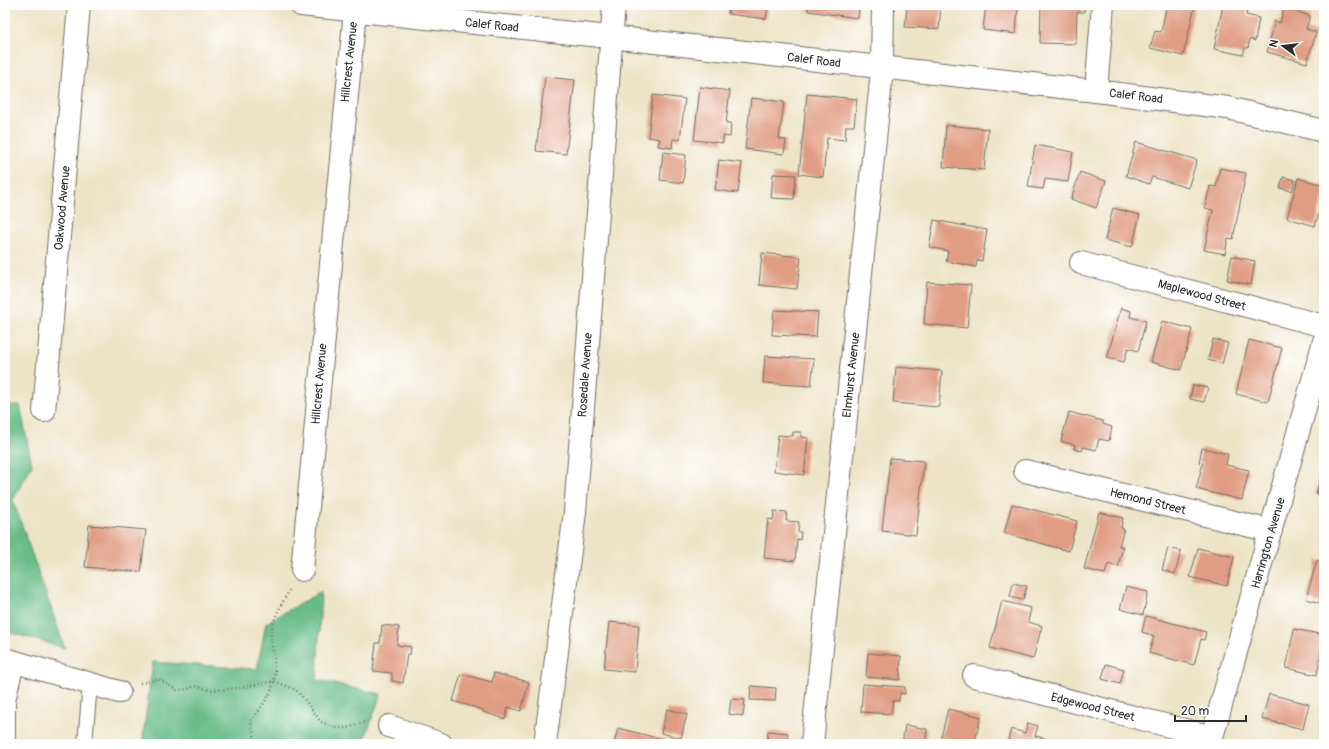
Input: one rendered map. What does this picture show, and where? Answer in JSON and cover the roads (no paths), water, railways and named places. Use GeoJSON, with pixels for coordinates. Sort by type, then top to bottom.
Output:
{"type":"FeatureCollection","features":[{"type":"Feature","properties":{"kind":"street","name":"Oakwood Avenue"},"geometry":{"type":"LineString","coordinates":[[44,411],[79,5]]}},
{"type":"Feature","properties":{"kind":"street","name":"Calef Road"},"geometry":{"type":"LineString","coordinates":[[301,5],[364,10],[1096,91],[1228,108],[1324,131]]}},
{"type":"Feature","properties":{"kind":"street","name":"Rosedale Avenue"},"geometry":{"type":"LineString","coordinates":[[545,744],[575,512],[610,37],[614,5]]}},
{"type":"Feature","properties":{"kind":"street","name":"Elmhurst Avenue"},"geometry":{"type":"LineString","coordinates":[[812,744],[882,68],[883,5]]}},
{"type":"Feature","properties":{"kind":"street"},"geometry":{"type":"LineString","coordinates":[[1096,91],[1103,5]]}},
{"type":"Feature","properties":{"kind":"street","name":"Hillcrest Avenue"},"geometry":{"type":"LineString","coordinates":[[302,570],[364,10]]}},
{"type":"Feature","properties":{"kind":"street","name":"Maplewood Street"},"geometry":{"type":"LineString","coordinates":[[1081,263],[1324,326]]}},
{"type":"Feature","properties":{"kind":"street","name":"Harrington Avenue"},"geometry":{"type":"LineString","coordinates":[[1211,741],[1324,341]]}},
{"type":"Feature","properties":{"kind":"street","name":"Hemond Street"},"geometry":{"type":"LineString","coordinates":[[1025,471],[1271,531]]}},
{"type":"Feature","properties":{"kind":"street"},"geometry":{"type":"LineString","coordinates":[[11,661],[119,692]]}},
{"type":"Feature","properties":{"kind":"street","name":"Edgewood Street"},"geometry":{"type":"LineString","coordinates":[[974,676],[1211,741]]}},
{"type":"Feature","properties":{"kind":"street"},"geometry":{"type":"LineString","coordinates":[[389,726],[441,744]]}},
{"type":"Feature","properties":{"kind":"lane"},"geometry":{"type":"LineString","coordinates":[[8,744],[8,701],[11,661]]}},
{"type":"Feature","properties":{"kind":"lane"},"geometry":{"type":"LineString","coordinates":[[84,744],[90,683]]}}]}
